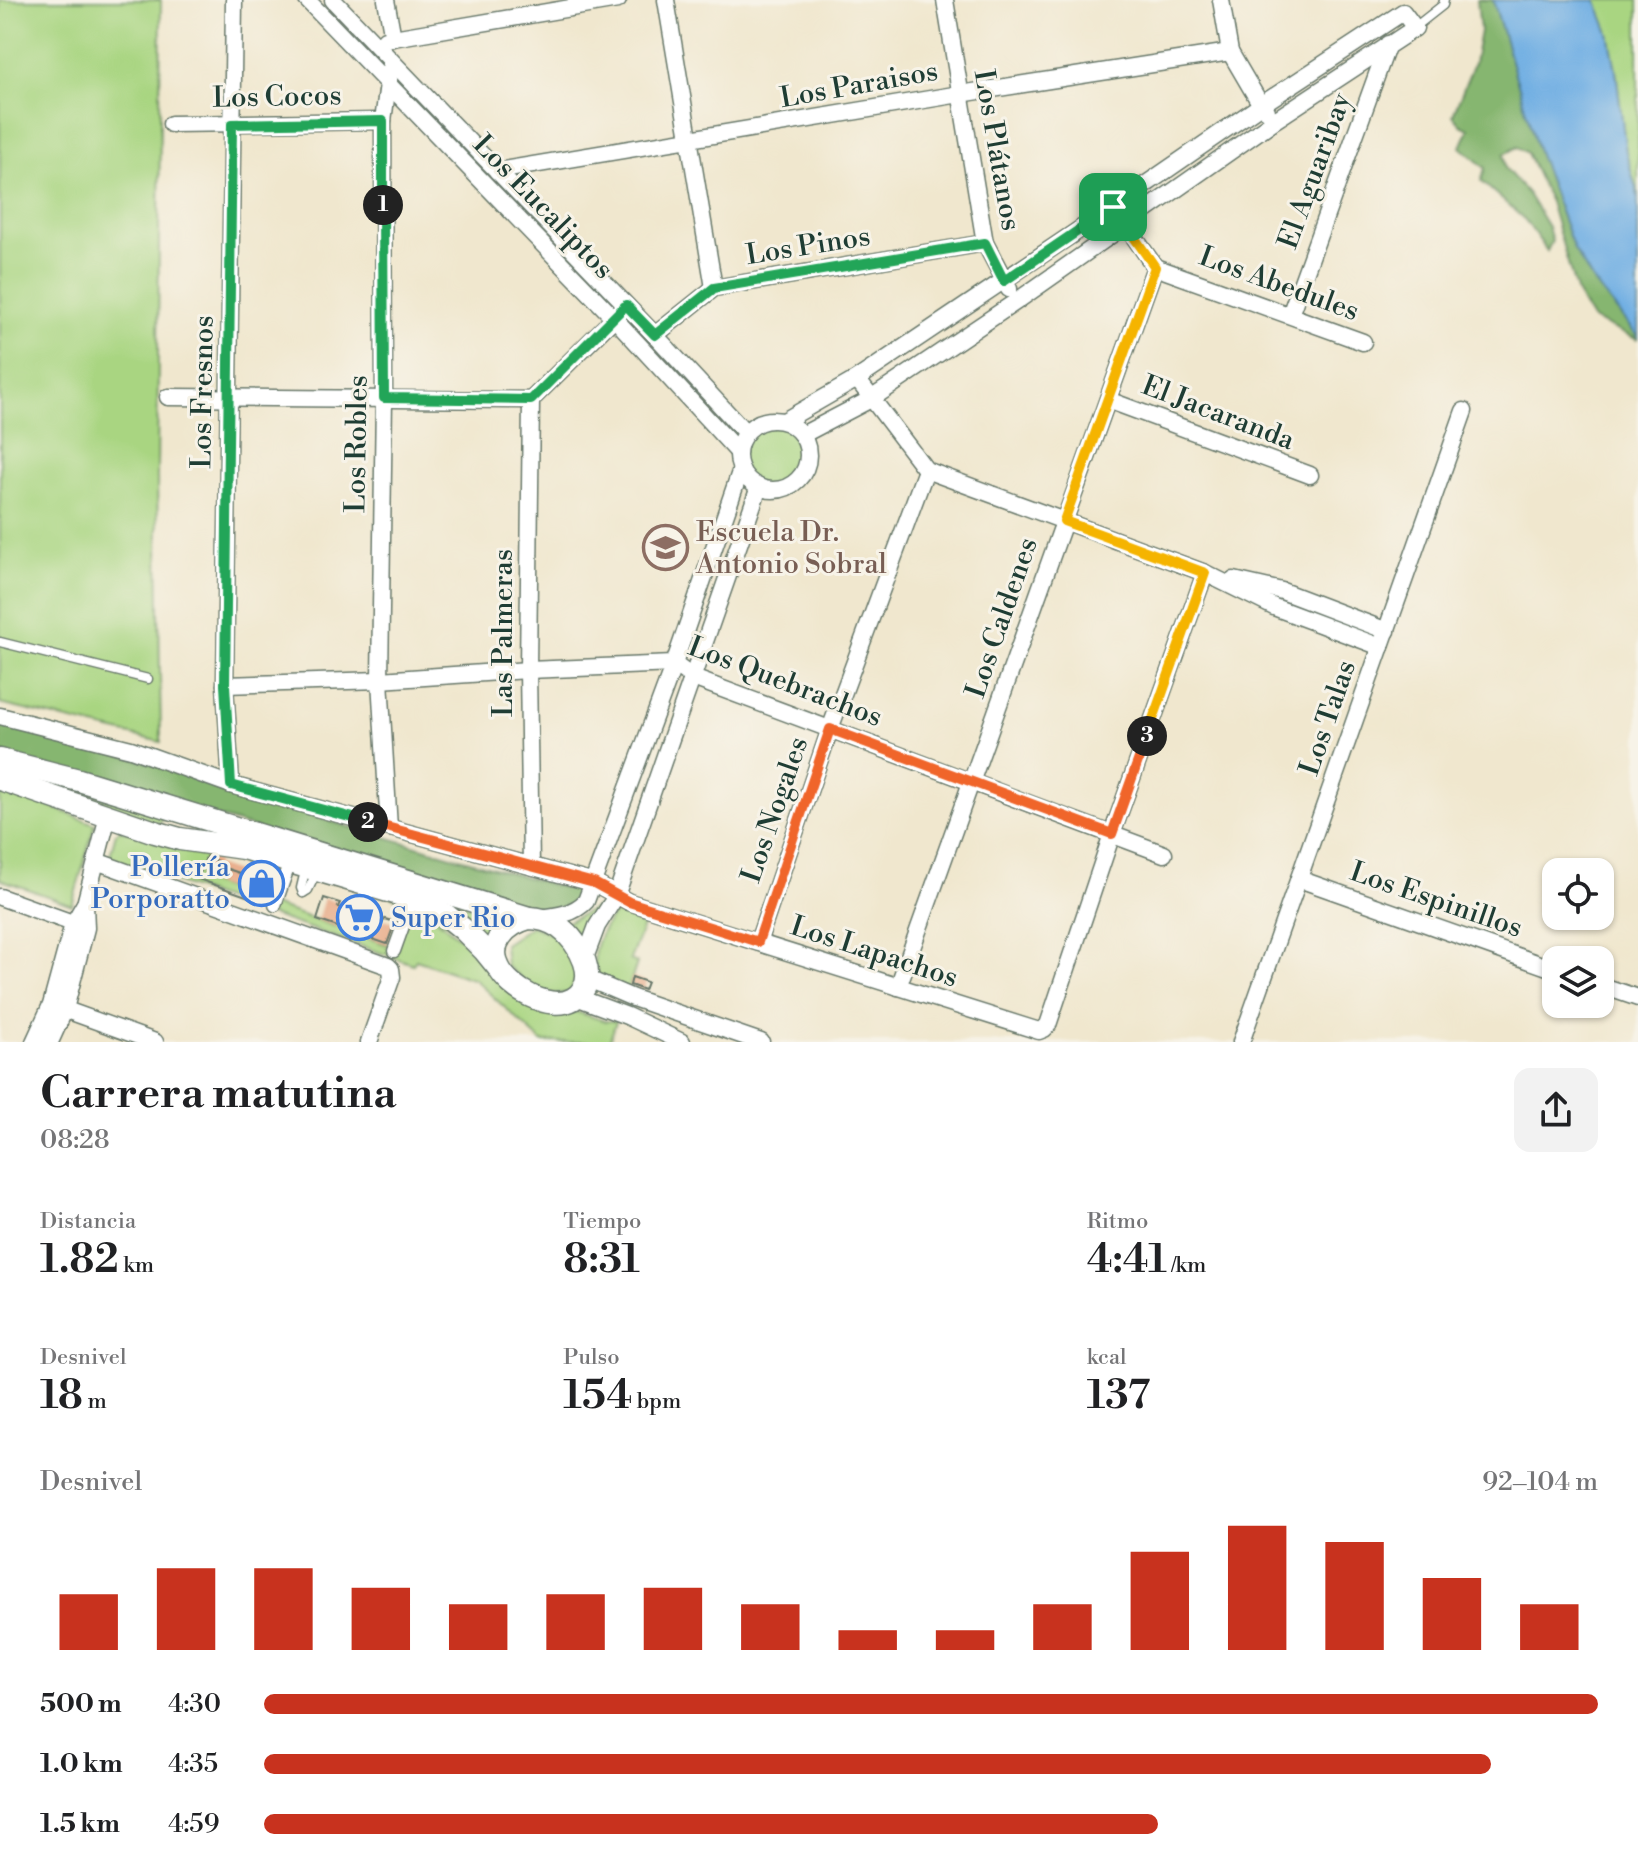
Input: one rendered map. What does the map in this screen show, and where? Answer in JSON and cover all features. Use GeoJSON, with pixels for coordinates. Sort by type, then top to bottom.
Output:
{"type":"FeatureCollection","features":[{"type":"Feature","properties":{"kind":"main road"},"geometry":{"type":"LineString","coordinates":[[0,760],[79,780],[535,918],[559,927],[579,948],[583,978],[568,1002],[539,1000],[508,980],[463,929],[428,905],[407,909],[304,866],[214,850],[0,779]]}},
{"type":"Feature","properties":{"kind":"main road"},"geometry":{"type":"LineString","coordinates":[[498,967],[496,954],[501,935],[507,927],[517,921],[535,918]]}},
{"type":"Feature","properties":{"kind":"street","name":"Los Fresnos"},"geometry":{"type":"LineString","coordinates":[[231,785],[225,685],[234,0]]}},
{"type":"Feature","properties":{"kind":"street","name":"Los Eucaliptos"},"geometry":{"type":"LineString","coordinates":[[307,0],[614,318],[739,460]]}},
{"type":"Feature","properties":{"kind":"street","name":"Los Eucaliptos"},"geometry":{"type":"LineString","coordinates":[[333,0],[746,433]]}},
{"type":"Feature","properties":{"kind":"street"},"geometry":{"type":"LineString","coordinates":[[386,0],[393,38]]}},
{"type":"Feature","properties":{"kind":"street"},"geometry":{"type":"LineString","coordinates":[[353,48],[371,41],[618,0]]}},
{"type":"Feature","properties":{"kind":"street"},"geometry":{"type":"LineString","coordinates":[[666,0],[714,288]]}},
{"type":"Feature","properties":{"kind":"street","name":"Los Plátanos"},"geometry":{"type":"LineString","coordinates":[[945,0],[985,243],[1017,301]]}},
{"type":"Feature","properties":{"kind":"street"},"geometry":{"type":"LineString","coordinates":[[1221,0],[1230,52],[1261,105],[1275,120]]}},
{"type":"Feature","properties":{"kind":"street"},"geometry":{"type":"LineString","coordinates":[[784,421],[857,379],[1403,12],[1415,28],[1275,120],[871,399],[802,435]]}},
{"type":"Feature","properties":{"kind":"street","name":"El Aguaribay"},"geometry":{"type":"LineString","coordinates":[[1290,315],[1388,44]]}},
{"type":"Feature","properties":{"kind":"street","name":"Los Paraisos"},"geometry":{"type":"LineString","coordinates":[[497,171],[1230,52]]}},
{"type":"Feature","properties":{"kind":"street","name":"Los Robles"},"geometry":{"type":"LineString","coordinates":[[389,828],[380,680],[384,398],[383,121],[391,61]]}},
{"type":"Feature","properties":{"kind":"street","name":"Los Cocos"},"geometry":{"type":"LineString","coordinates":[[171,124],[383,121]]}},
{"type":"Feature","properties":{"kind":"street","name":"Los Abedules"},"geometry":{"type":"LineString","coordinates":[[1113,207],[1155,267],[1363,342]]}},
{"type":"Feature","properties":{"kind":"street","name":"Los Pinos"},"geometry":{"type":"LineString","coordinates":[[655,335],[714,288],[985,243]]}},
{"type":"Feature","properties":{"kind":"street","name":"Los Caldenes"},"geometry":{"type":"LineString","coordinates":[[898,987],[1155,267]]}},
{"type":"Feature","properties":{"kind":"street"},"geometry":{"type":"LineString","coordinates":[[168,397],[531,400],[626,305]]}},
{"type":"Feature","properties":{"kind":"street"},"geometry":{"type":"LineString","coordinates":[[857,379],[926,470],[1205,573],[1274,607],[1381,647]]}},
{"type":"Feature","properties":{"kind":"street","name":"Las Palmeras"},"geometry":{"type":"LineString","coordinates":[[531,400],[528,670],[531,866]]}},
{"type":"Feature","properties":{"kind":"street","name":"El Jacaranda"},"geometry":{"type":"LineString","coordinates":[[1108,400],[1310,475]]}},
{"type":"Feature","properties":{"kind":"street","name":"Los Talas"},"geometry":{"type":"LineString","coordinates":[[1241,1042],[1464,411]]}},
{"type":"Feature","properties":{"kind":"street"},"geometry":{"type":"LineString","coordinates":[[535,918],[558,916],[580,908],[594,883],[674,664],[739,460],[740,442],[753,426],[773,420],[784,421],[794,427],[807,444],[807,464],[803,473],[788,487],[778,490],[768,490],[751,482],[739,460]]}},
{"type":"Feature","properties":{"kind":"street","name":"Los Nogales"},"geometry":{"type":"LineString","coordinates":[[758,942],[830,729],[926,470]]}},
{"type":"Feature","properties":{"kind":"street"},"geometry":{"type":"LineString","coordinates":[[583,978],[597,926],[616,896],[759,487]]}},
{"type":"Feature","properties":{"kind":"street"},"geometry":{"type":"LineString","coordinates":[[1205,573],[1282,591],[1387,631]]}},
{"type":"Feature","properties":{"kind":"street"},"geometry":{"type":"LineString","coordinates":[[1112,834],[1205,573]]}},
{"type":"Feature","properties":{"kind":"street","name":"Los Quebrachos"},"geometry":{"type":"LineString","coordinates":[[225,685],[674,664],[693,678],[1164,854]]}},
{"type":"Feature","properties":{"kind":"street","name":"Los Lapachos"},"geometry":{"type":"LineString","coordinates":[[0,716],[131,749],[231,785],[594,883],[616,896],[1034,1030],[1044,1029],[1048,1025],[1112,834]]}},
{"type":"Feature","properties":{"kind":"street"},"geometry":{"type":"LineString","coordinates":[[72,805],[70,791],[79,780]]}},
{"type":"Feature","properties":{"kind":"street"},"geometry":{"type":"LineString","coordinates":[[155,832],[166,824],[164,807]]}},
{"type":"Feature","properties":{"kind":"street"},"geometry":{"type":"LineString","coordinates":[[50,1042],[108,816]]}},
{"type":"Feature","properties":{"kind":"street"},"geometry":{"type":"LineString","coordinates":[[96,861],[388,966],[392,973],[369,1042]]}},
{"type":"Feature","properties":{"kind":"street"},"geometry":{"type":"LineString","coordinates":[[275,905],[304,866]]}},
{"type":"Feature","properties":{"kind":"street","name":"Los Espinillos"},"geometry":{"type":"LineString","coordinates":[[1299,879],[1542,965]]}},
{"type":"Feature","properties":{"kind":"street"},"geometry":{"type":"LineString","coordinates":[[0,897],[80,926]]}},
{"type":"Feature","properties":{"kind":"street"},"geometry":{"type":"LineString","coordinates":[[394,951],[407,909]]}},
{"type":"Feature","properties":{"kind":"street"},"geometry":{"type":"LineString","coordinates":[[583,978],[761,1042]]}},
{"type":"Feature","properties":{"kind":"street"},"geometry":{"type":"LineString","coordinates":[[583,978],[627,1016],[676,1041],[675,1013]]}},
{"type":"Feature","properties":{"kind":"street"},"geometry":{"type":"LineString","coordinates":[[1614,990],[1638,998]]}},
{"type":"Feature","properties":{"kind":"street"},"geometry":{"type":"LineString","coordinates":[[34,1042],[58,1007]]}},
{"type":"Feature","properties":{"kind":"street"},"geometry":{"type":"LineString","coordinates":[[58,1007],[155,1042]]}},
{"type":"Feature","properties":{"kind":"lane"},"geometry":{"type":"LineString","coordinates":[[1415,28],[1443,5],[1444,0]]}},
{"type":"Feature","properties":{"kind":"lane"},"geometry":{"type":"LineString","coordinates":[[0,642],[148,679]]}},
{"type":"Feature","properties":{"kind":"green space"},"geometry":{"type":"Polygon","coordinates":[[[0,0],[161,0],[157,477],[161,742],[0,704],[0,0]]]}},
{"type":"Feature","properties":{"kind":"green space"},"geometry":{"type":"Polygon","coordinates":[[[1477,0],[1493,0],[1538,151],[1574,249],[1593,281],[1638,340],[1592,319],[1577,294],[1550,202],[1527,153],[1517,147],[1504,154],[1505,168],[1528,194],[1548,227],[1552,241],[1547,251],[1525,220],[1481,181],[1485,168],[1461,147],[1469,129],[1453,115],[1474,63],[1480,31],[1477,0]]]}},
{"type":"Feature","properties":{"kind":"green space"},"geometry":{"type":"Polygon","coordinates":[[[1596,0],[1638,0],[1638,196],[1626,152],[1609,33],[1596,0]]]}},
{"type":"Feature","properties":{"kind":"green space"},"geometry":{"type":"Polygon","coordinates":[[[773,420],[798,430],[808,455],[798,480],[773,490],[748,480],[738,455],[748,430],[773,420]]]}},
{"type":"Feature","properties":{"kind":"green space"},"geometry":{"type":"Polygon","coordinates":[[[0,724],[134,758],[245,797],[578,892],[579,899],[550,909],[500,901],[0,752],[0,724]]]}},
{"type":"Feature","properties":{"kind":"green space"},"geometry":{"type":"Polygon","coordinates":[[[0,787],[95,824],[72,905],[0,879],[0,787]]]}},
{"type":"Feature","properties":{"kind":"green space"},"geometry":{"type":"Polygon","coordinates":[[[79,790],[162,815],[162,820],[158,823],[75,793],[79,790]]]}},
{"type":"Feature","properties":{"kind":"green space"},"geometry":{"type":"Polygon","coordinates":[[[120,830],[208,851],[198,879],[391,946],[416,907],[429,913],[551,1010],[577,1012],[605,1021],[617,1019],[609,1042],[542,1042],[475,980],[416,960],[413,964],[111,860],[116,833],[120,830]]]}},
{"type":"Feature","properties":{"kind":"green space"},"geometry":{"type":"Polygon","coordinates":[[[314,859],[510,918],[488,943],[314,859]]]}},
{"type":"Feature","properties":{"kind":"green space"},"geometry":{"type":"Polygon","coordinates":[[[599,906],[583,941],[565,923],[599,906]]]}},
{"type":"Feature","properties":{"kind":"green space"},"geometry":{"type":"Polygon","coordinates":[[[620,906],[647,915],[630,960],[637,963],[628,990],[600,980],[594,960],[602,932],[620,906]]]}},
{"type":"Feature","properties":{"kind":"green space"},"geometry":{"type":"Polygon","coordinates":[[[531,926],[562,937],[579,973],[569,993],[542,994],[506,966],[504,944],[531,926]]]}},
{"type":"Feature","properties":{"kind":"water"},"geometry":{"type":"Polygon","coordinates":[[[1493,0],[1596,0],[1609,33],[1626,152],[1638,196],[1638,337],[1593,281],[1574,249],[1538,151],[1493,0]]]}},
{"type":"Feature","properties":{"kind":"building"},"geometry":{"type":"Polygon","coordinates":[[[206,857],[217,861],[216,865],[266,882],[267,878],[274,881],[266,903],[198,879],[206,857]]]}},
{"type":"Feature","properties":{"kind":"building"},"geometry":{"type":"Polygon","coordinates":[[[324,898],[340,903],[338,907],[383,922],[385,919],[395,922],[387,944],[317,920],[324,898]]]}},
{"type":"Feature","properties":{"kind":"building"},"geometry":{"type":"Polygon","coordinates":[[[632,977],[647,982],[644,990],[630,985],[632,977]]]}},
{"type":"Feature","properties":{"kind":"place","name":"Escuela Dr. Antonio Sobral"},"geometry":{"type":"Point","coordinates":[665,548]}},
{"type":"Feature","properties":{"kind":"place","name":"Pollería Porporatto"},"geometry":{"type":"Point","coordinates":[261,883]}},
{"type":"Feature","properties":{"kind":"place","name":"Super Rio"},"geometry":{"type":"Point","coordinates":[360,918]}},
{"type":"Feature","properties":{"kind":"route"},"geometry":{"type":"LineString","coordinates":[[383,121],[384,398],[531,400],[626,305],[655,335],[714,288],[985,243],[1004,281],[1113,207],[1155,267],[1064,521],[1205,573],[1112,834],[830,729],[758,942],[629,902],[594,883],[231,785],[225,685],[232,124],[383,121]]}}]}
